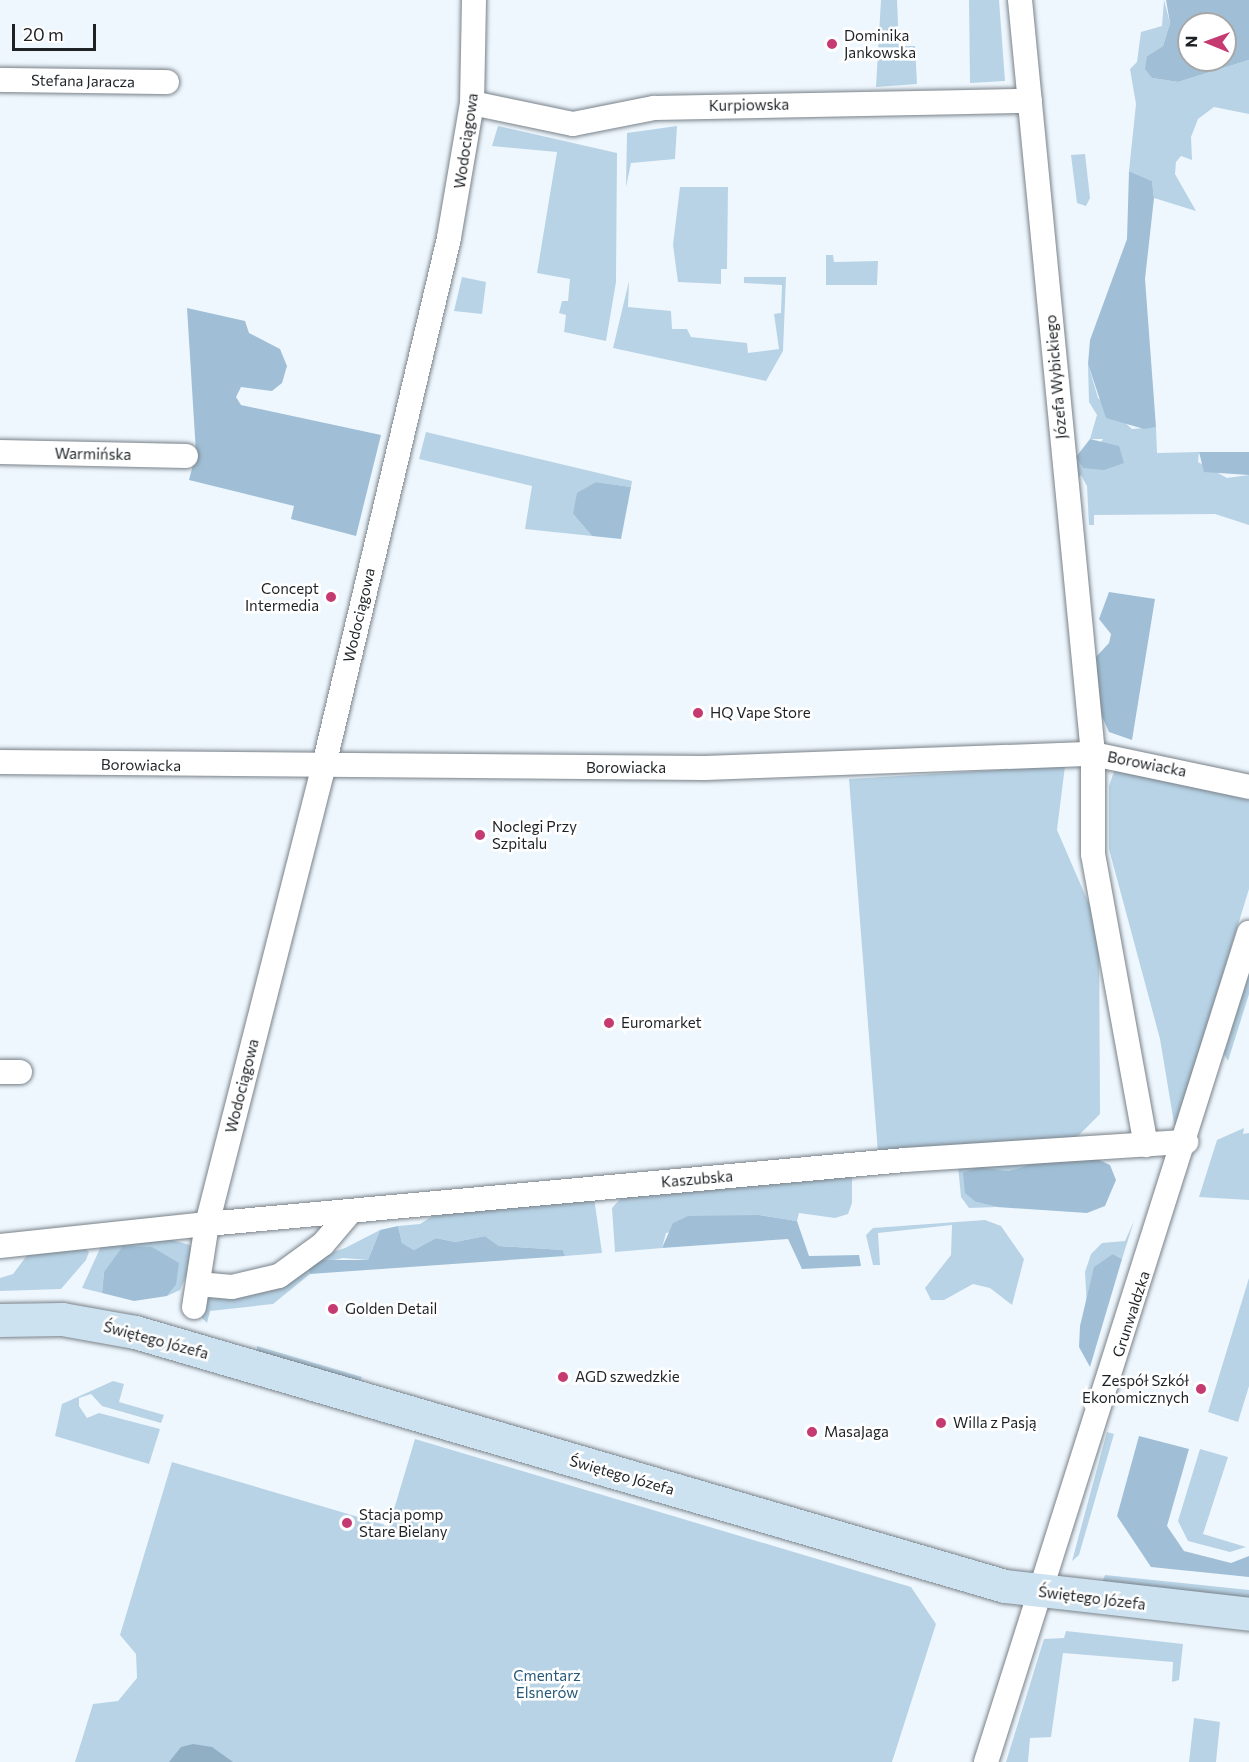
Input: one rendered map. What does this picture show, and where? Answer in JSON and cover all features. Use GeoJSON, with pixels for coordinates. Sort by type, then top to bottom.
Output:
{"type":"FeatureCollection","features":[{"type":"Feature","properties":{"kind":"street","name":"Wodociągowa"},"geometry":{"type":"LineString","coordinates":[[351,1210],[323,1244],[279,1276],[196,1295],[207,1224],[324,765],[449,238],[472,103],[474,0]]}},
{"type":"Feature","properties":{"kind":"street","name":"Józefa Wybickiego"},"geometry":{"type":"LineString","coordinates":[[1020,0],[1093,754],[1093,854],[1146,1145]]}},
{"type":"Feature","properties":{"kind":"street","name":"Stefana Jaracza"},"geometry":{"type":"LineString","coordinates":[[0,80],[167,82]]}},
{"type":"Feature","properties":{"kind":"street","name":"Kurpiowska"},"geometry":{"type":"LineString","coordinates":[[472,103],[573,124],[654,108],[1030,101]]}},
{"type":"Feature","properties":{"kind":"street","name":"Warmińska"},"geometry":{"type":"LineString","coordinates":[[0,452],[186,456]]}},
{"type":"Feature","properties":{"kind":"street","name":"Borowiacka"},"geometry":{"type":"LineString","coordinates":[[0,762],[705,768],[1093,754],[1249,787]]}},
{"type":"Feature","properties":{"kind":"street","name":"Grunwaldzka"},"geometry":{"type":"LineString","coordinates":[[986,1762],[1186,1142],[1249,933]]}},
{"type":"Feature","properties":{"kind":"street","name":"Kaszubska"},"geometry":{"type":"LineString","coordinates":[[0,1246],[351,1210],[906,1160],[1186,1142]]}},
{"type":"Feature","properties":{"kind":"street","name":"Świętego Józefa"},"geometry":{"type":"LineString","coordinates":[[0,1320],[62,1319],[135,1332],[1041,1592],[1249,1614]]}},
{"type":"Feature","properties":{"kind":"green space"},"geometry":{"type":"Polygon","coordinates":[[[881,0],[897,0],[899,46],[915,46],[917,84],[876,87],[881,0]]]}},
{"type":"Feature","properties":{"kind":"green space"},"geometry":{"type":"Polygon","coordinates":[[[969,0],[999,0],[1005,81],[970,83],[969,0]]]}},
{"type":"Feature","properties":{"kind":"green space"},"geometry":{"type":"Polygon","coordinates":[[[1164,0],[1170,23],[1163,46],[1147,56],[1152,78],[1178,82],[1210,72],[1237,72],[1237,64],[1249,60],[1249,114],[1214,107],[1198,119],[1191,137],[1192,160],[1181,156],[1176,162],[1175,174],[1196,211],[1154,198],[1152,181],[1129,171],[1136,104],[1130,69],[1137,62],[1141,32],[1162,26],[1164,0]]]}},
{"type":"Feature","properties":{"kind":"green space"},"geometry":{"type":"Polygon","coordinates":[[[498,126],[617,153],[616,282],[606,341],[564,332],[566,315],[559,313],[562,301],[568,301],[570,279],[537,273],[557,152],[492,146],[498,126]]]}},
{"type":"Feature","properties":{"kind":"green space"},"geometry":{"type":"Polygon","coordinates":[[[677,126],[675,159],[631,163],[626,187],[627,133],[677,126]]]}},
{"type":"Feature","properties":{"kind":"green space"},"geometry":{"type":"Polygon","coordinates":[[[1085,154],[1090,198],[1086,206],[1077,203],[1071,155],[1085,154]]]}},
{"type":"Feature","properties":{"kind":"green space"},"geometry":{"type":"Polygon","coordinates":[[[680,187],[728,187],[727,269],[721,269],[721,284],[678,282],[673,245],[680,187]]]}},
{"type":"Feature","properties":{"kind":"green space"},"geometry":{"type":"Polygon","coordinates":[[[826,255],[833,255],[834,262],[878,261],[877,285],[826,285],[826,255]]]}},
{"type":"Feature","properties":{"kind":"green space"},"geometry":{"type":"Polygon","coordinates":[[[462,277],[486,282],[482,314],[454,311],[462,277]]]}},
{"type":"Feature","properties":{"kind":"green space"},"geometry":{"type":"Polygon","coordinates":[[[744,277],[786,277],[783,351],[766,381],[613,348],[629,281],[628,307],[671,311],[672,329],[687,329],[691,337],[747,343],[748,353],[779,349],[774,314],[781,313],[782,285],[744,283],[744,277]]]}},
{"type":"Feature","properties":{"kind":"green space"},"geometry":{"type":"Polygon","coordinates":[[[1088,364],[1098,398],[1132,429],[1156,427],[1157,453],[1199,452],[1198,462],[1227,478],[1249,475],[1249,525],[1215,514],[1094,515],[1094,525],[1089,525],[1087,486],[1081,475],[1078,479],[1076,457],[1083,468],[1103,439],[1090,439],[1097,415],[1089,402],[1088,364]]]}},
{"type":"Feature","properties":{"kind":"green space"},"geometry":{"type":"Polygon","coordinates":[[[426,432],[632,481],[631,487],[596,482],[573,514],[592,536],[525,529],[532,486],[419,459],[426,432]]]}},
{"type":"Feature","properties":{"kind":"green space"},"geometry":{"type":"Polygon","coordinates":[[[1065,766],[1057,830],[1099,927],[1100,1114],[1076,1138],[878,1153],[849,779],[1065,766]]]}},
{"type":"Feature","properties":{"kind":"green space"},"geometry":{"type":"Polygon","coordinates":[[[1115,769],[1249,800],[1249,889],[1175,1129],[1160,1039],[1109,849],[1109,786],[1115,769]]]}},
{"type":"Feature","properties":{"kind":"green space"},"geometry":{"type":"Polygon","coordinates":[[[1249,974],[1249,994],[1228,1061],[1224,1054],[1249,974]]]}},
{"type":"Feature","properties":{"kind":"green space"},"geometry":{"type":"Polygon","coordinates":[[[1244,1128],[1243,1134],[1249,1133],[1249,1200],[1199,1197],[1217,1140],[1244,1128]]]}},
{"type":"Feature","properties":{"kind":"green space"},"geometry":{"type":"Polygon","coordinates":[[[1049,1159],[1008,1171],[978,1168],[976,1202],[997,1207],[969,1208],[961,1197],[958,1166],[1049,1159]]]}},
{"type":"Feature","properties":{"kind":"green space"},"geometry":{"type":"Polygon","coordinates":[[[852,1174],[852,1203],[848,1214],[835,1218],[799,1213],[797,1221],[759,1215],[666,1233],[662,1248],[615,1252],[612,1208],[621,1198],[852,1174]]]}},
{"type":"Feature","properties":{"kind":"green space"},"geometry":{"type":"Polygon","coordinates":[[[594,1198],[602,1253],[565,1256],[563,1250],[499,1246],[485,1236],[455,1242],[436,1238],[414,1250],[402,1243],[398,1226],[420,1224],[436,1214],[594,1198]]]}},
{"type":"Feature","properties":{"kind":"green space"},"geometry":{"type":"Polygon","coordinates":[[[985,1220],[1001,1226],[1024,1259],[1012,1305],[990,1288],[973,1284],[944,1300],[931,1300],[925,1288],[951,1255],[952,1225],[878,1233],[880,1265],[873,1265],[866,1235],[873,1228],[985,1220]]]}},
{"type":"Feature","properties":{"kind":"green space"},"geometry":{"type":"Polygon","coordinates":[[[1134,1221],[1122,1259],[1113,1254],[1087,1309],[1085,1272],[1091,1254],[1102,1243],[1125,1241],[1134,1221]]]}},
{"type":"Feature","properties":{"kind":"green space"},"geometry":{"type":"Polygon","coordinates":[[[380,1230],[368,1260],[343,1258],[308,1266],[310,1274],[273,1304],[210,1311],[207,1323],[201,1317],[204,1295],[345,1248],[380,1230]]]}},
{"type":"Feature","properties":{"kind":"green space"},"geometry":{"type":"Polygon","coordinates":[[[165,1238],[190,1245],[193,1260],[180,1290],[167,1296],[176,1285],[104,1272],[102,1293],[82,1288],[102,1244],[165,1238]]]}},
{"type":"Feature","properties":{"kind":"green space"},"geometry":{"type":"Polygon","coordinates":[[[83,1246],[89,1252],[86,1260],[61,1289],[0,1291],[0,1278],[13,1274],[28,1254],[83,1246]]]}},
{"type":"Feature","properties":{"kind":"green space"},"geometry":{"type":"Polygon","coordinates":[[[1249,1278],[1249,1386],[1238,1422],[1208,1412],[1249,1278]]]}},
{"type":"Feature","properties":{"kind":"green space"},"geometry":{"type":"Polygon","coordinates":[[[257,1346],[362,1377],[360,1381],[257,1351],[257,1346]]]}},
{"type":"Feature","properties":{"kind":"green space"},"geometry":{"type":"Polygon","coordinates":[[[113,1381],[124,1384],[119,1402],[164,1415],[161,1423],[102,1406],[91,1394],[79,1398],[79,1406],[87,1418],[99,1413],[160,1429],[149,1464],[55,1436],[62,1404],[113,1381]]]}},
{"type":"Feature","properties":{"kind":"green space"},"geometry":{"type":"Polygon","coordinates":[[[1107,1432],[1114,1434],[1079,1555],[1072,1561],[1107,1432]]]}},
{"type":"Feature","properties":{"kind":"green space","name":"Stacja pomp Stare Bielany"},"geometry":{"type":"Polygon","coordinates":[[[415,1439],[911,1587],[936,1624],[892,1762],[75,1762],[93,1704],[118,1701],[137,1678],[136,1654],[120,1635],[172,1462],[389,1526],[415,1439]]]}},
{"type":"Feature","properties":{"kind":"green space"},"geometry":{"type":"Polygon","coordinates":[[[1200,1449],[1228,1457],[1203,1534],[1246,1547],[1230,1552],[1188,1541],[1178,1521],[1200,1449]]]}},
{"type":"Feature","properties":{"kind":"green space"},"geometry":{"type":"Polygon","coordinates":[[[1105,1575],[1249,1590],[1249,1600],[1101,1585],[1105,1575]]]}},
{"type":"Feature","properties":{"kind":"green space"},"geometry":{"type":"Polygon","coordinates":[[[1066,1631],[1183,1644],[1179,1680],[1172,1682],[1173,1662],[1063,1653],[1051,1737],[1030,1738],[1028,1762],[1006,1762],[1044,1639],[1064,1638],[1066,1631]]]}},
{"type":"Feature","properties":{"kind":"green space"},"geometry":{"type":"Polygon","coordinates":[[[1194,1718],[1220,1722],[1216,1762],[1189,1762],[1194,1718]]]}},
{"type":"Feature","properties":{"kind":"shaded area"},"geometry":{"type":"Polygon","coordinates":[[[1166,0],[1249,0],[1249,60],[1237,64],[1237,12],[1177,12],[1177,72],[1210,72],[1178,82],[1152,78],[1145,69],[1147,56],[1163,46],[1170,23],[1166,0]]]}},
{"type":"Feature","properties":{"kind":"shaded area"},"geometry":{"type":"Polygon","coordinates":[[[1129,171],[1152,181],[1154,198],[1145,279],[1156,427],[1144,429],[1106,418],[1088,364],[1090,340],[1127,239],[1129,171]]]}},
{"type":"Feature","properties":{"kind":"shaded area"},"geometry":{"type":"Polygon","coordinates":[[[187,308],[245,321],[249,333],[280,349],[287,366],[282,383],[272,391],[241,387],[236,397],[241,405],[381,435],[356,536],[291,519],[294,506],[189,480],[196,453],[187,308]]]}},
{"type":"Feature","properties":{"kind":"shaded area"},"geometry":{"type":"Polygon","coordinates":[[[1090,439],[1119,446],[1124,463],[1104,470],[1083,468],[1076,457],[1090,439]]]}},
{"type":"Feature","properties":{"kind":"shaded area"},"geometry":{"type":"Polygon","coordinates":[[[1199,452],[1249,452],[1249,475],[1204,472],[1199,452]]]}},
{"type":"Feature","properties":{"kind":"shaded area"},"geometry":{"type":"Polygon","coordinates":[[[596,482],[631,487],[621,539],[592,536],[573,514],[577,493],[596,482]]]}},
{"type":"Feature","properties":{"kind":"shaded area"},"geometry":{"type":"Polygon","coordinates":[[[1109,592],[1155,599],[1132,740],[1109,732],[1100,712],[1096,657],[1109,643],[1111,634],[1099,619],[1109,592]]]}},
{"type":"Feature","properties":{"kind":"shaded area"},"geometry":{"type":"Polygon","coordinates":[[[1095,1158],[1110,1165],[1116,1180],[1105,1206],[1087,1213],[997,1207],[976,1202],[965,1193],[963,1173],[978,1167],[1008,1171],[1049,1159],[1095,1158]]]}},
{"type":"Feature","properties":{"kind":"shaded area"},"geometry":{"type":"Polygon","coordinates":[[[759,1215],[797,1221],[809,1256],[859,1255],[861,1266],[802,1269],[788,1239],[662,1248],[673,1223],[688,1216],[759,1215]]]}},
{"type":"Feature","properties":{"kind":"shaded area"},"geometry":{"type":"Polygon","coordinates":[[[398,1226],[402,1243],[414,1250],[436,1238],[455,1242],[485,1236],[499,1246],[563,1250],[565,1256],[310,1274],[308,1266],[316,1260],[368,1260],[380,1230],[398,1226]]]}},
{"type":"Feature","properties":{"kind":"shaded area"},"geometry":{"type":"Polygon","coordinates":[[[123,1246],[152,1247],[179,1263],[176,1285],[167,1296],[134,1301],[102,1293],[104,1272],[123,1246]]]}},
{"type":"Feature","properties":{"kind":"shaded area"},"geometry":{"type":"Polygon","coordinates":[[[1113,1254],[1122,1259],[1090,1367],[1079,1347],[1080,1326],[1094,1267],[1113,1254]]]}},
{"type":"Feature","properties":{"kind":"shaded area"},"geometry":{"type":"Polygon","coordinates":[[[1139,1436],[1189,1449],[1167,1526],[1184,1551],[1231,1563],[1249,1556],[1249,1577],[1151,1567],[1117,1516],[1139,1436]]]}},
{"type":"Feature","properties":{"kind":"shaded area"},"geometry":{"type":"Polygon","coordinates":[[[193,1744],[212,1747],[233,1762],[169,1762],[181,1747],[193,1744]]]}},
{"type":"Feature","properties":{"kind":"place","name":"Dominika Jankowska"},"geometry":{"type":"Point","coordinates":[832,44]}},
{"type":"Feature","properties":{"kind":"place","name":"Concept Intermedia"},"geometry":{"type":"Point","coordinates":[331,597]}},
{"type":"Feature","properties":{"kind":"place","name":"HQ Vape Store"},"geometry":{"type":"Point","coordinates":[698,713]}},
{"type":"Feature","properties":{"kind":"place","name":"Noclegi Przy Szpitalu"},"geometry":{"type":"Point","coordinates":[480,835]}},
{"type":"Feature","properties":{"kind":"place","name":"Euromarket"},"geometry":{"type":"Point","coordinates":[609,1023]}},
{"type":"Feature","properties":{"kind":"place","name":"Golden Detail"},"geometry":{"type":"Point","coordinates":[333,1309]}},
{"type":"Feature","properties":{"kind":"place","name":"AGD szwedzkie"},"geometry":{"type":"Point","coordinates":[563,1377]}},
{"type":"Feature","properties":{"kind":"place","name":"Zespół Szkół Ekonomicznych"},"geometry":{"type":"Point","coordinates":[1201,1389]}},
{"type":"Feature","properties":{"kind":"place","name":"Willa z Pasją"},"geometry":{"type":"Point","coordinates":[941,1423]}},
{"type":"Feature","properties":{"kind":"place","name":"MasaJaga"},"geometry":{"type":"Point","coordinates":[812,1432]}},
{"type":"Feature","properties":{"kind":"place","name":"Stacja pomp Stare Bielany"},"geometry":{"type":"Point","coordinates":[347,1523]}},
{"type":"Feature","properties":{"kind":"park label","name":"Cmentarz Elsnerów"},"geometry":{"type":"Point","coordinates":[547,1684]}}]}
